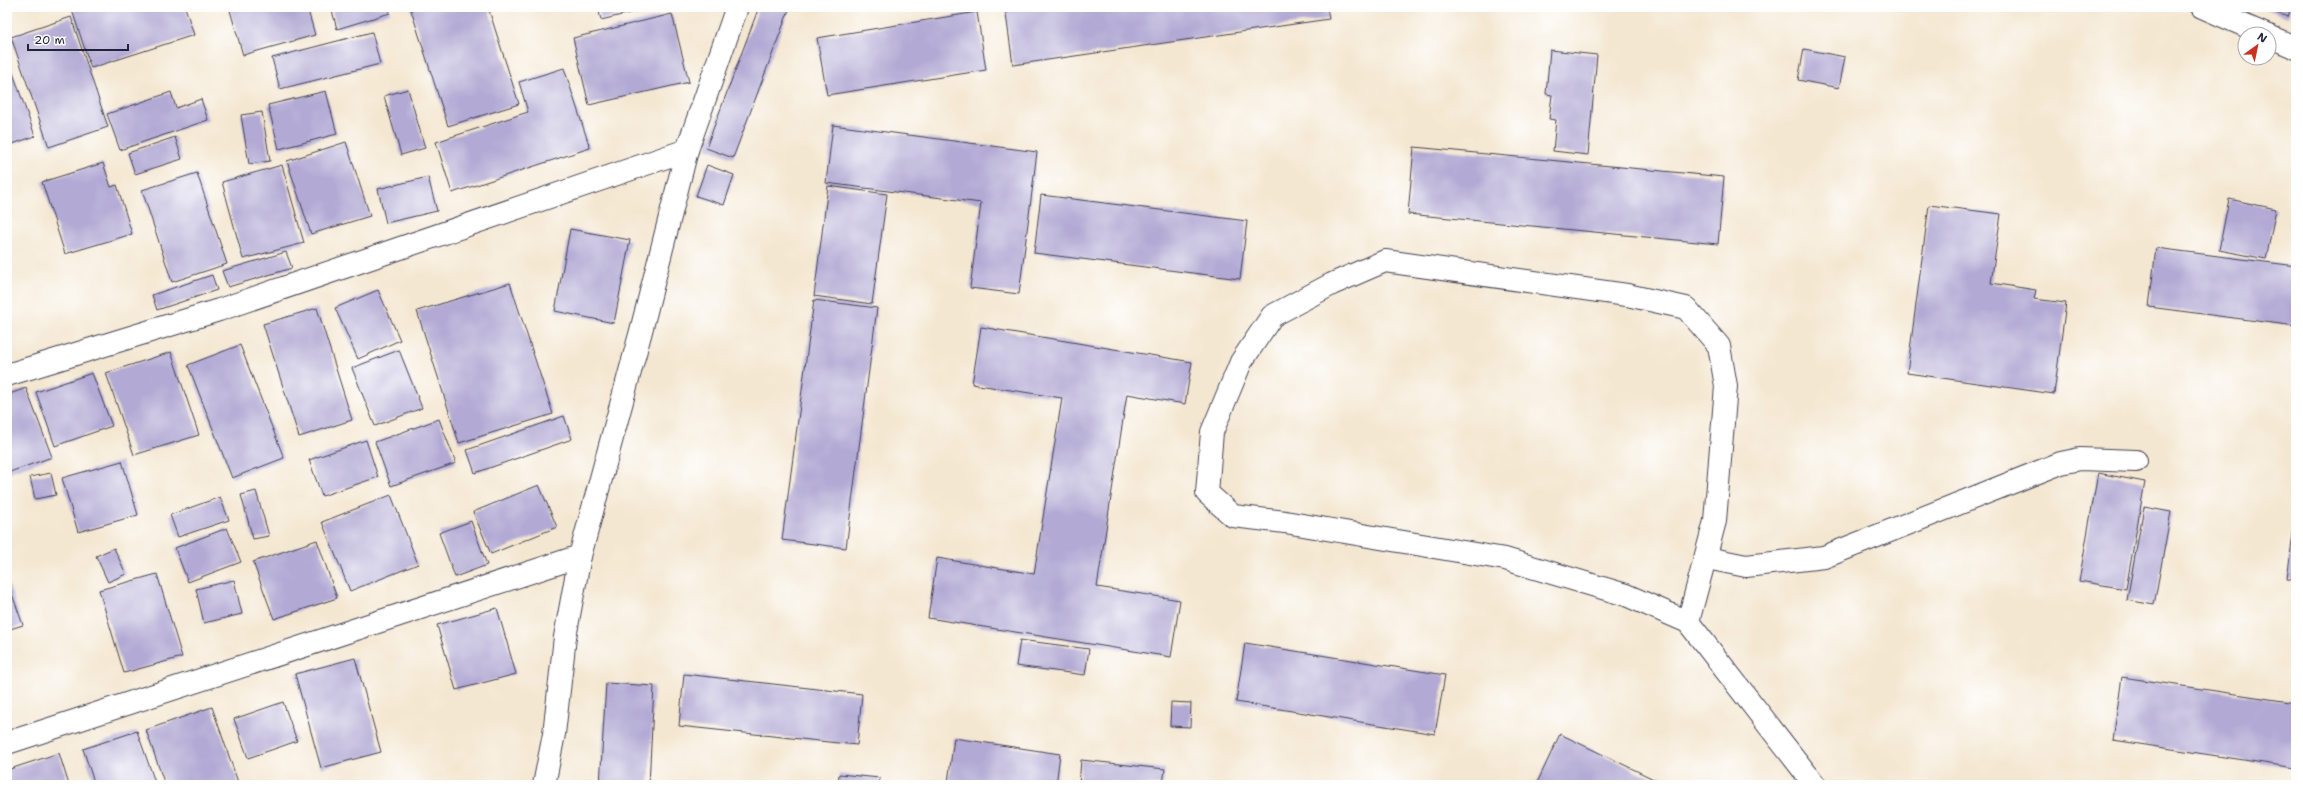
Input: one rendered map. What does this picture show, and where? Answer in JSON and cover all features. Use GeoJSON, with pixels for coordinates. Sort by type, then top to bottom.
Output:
{"type":"FeatureCollection","features":[{"type":"Feature","properties":{"kind":"street"},"geometry":{"type":"LineString","coordinates":[[544,785],[554,734],[565,637],[580,556],[688,150],[736,7]]}},
{"type":"Feature","properties":{"kind":"street"},"geometry":{"type":"LineString","coordinates":[[2202,7],[2246,26]]}},
{"type":"Feature","properties":{"kind":"street"},"geometry":{"type":"LineString","coordinates":[[2277,40],[2296,48]]}},
{"type":"Feature","properties":{"kind":"street"},"geometry":{"type":"LineString","coordinates":[[7,375],[218,310],[688,150]]}},
{"type":"Feature","properties":{"kind":"street"},"geometry":{"type":"LineString","coordinates":[[1688,622],[1707,558],[1716,521],[1726,386],[1719,346],[1686,308],[1627,295],[1385,261],[1332,284],[1272,316],[1241,362],[1212,432],[1207,493],[1233,516],[1284,522],[1505,559],[1626,595],[1688,622],[1815,785]]}},
{"type":"Feature","properties":{"kind":"street"},"geometry":{"type":"LineString","coordinates":[[1707,558],[1746,566],[1824,557],[2061,463],[2080,460],[2136,461]]}},
{"type":"Feature","properties":{"kind":"street"},"geometry":{"type":"LineString","coordinates":[[7,743],[580,556]]}},
{"type":"Feature","properties":{"kind":"building"},"geometry":{"type":"Polygon","coordinates":[[[71,7],[185,7],[194,35],[91,68],[71,7]]]}},
{"type":"Feature","properties":{"kind":"building"},"geometry":{"type":"Polygon","coordinates":[[[229,7],[307,7],[315,35],[243,55],[229,7]]]}},
{"type":"Feature","properties":{"kind":"building"},"geometry":{"type":"Polygon","coordinates":[[[331,7],[389,7],[390,13],[337,29],[331,7]]]}},
{"type":"Feature","properties":{"kind":"building"},"geometry":{"type":"Polygon","coordinates":[[[410,7],[488,7],[519,104],[448,126],[410,7]]]}},
{"type":"Feature","properties":{"kind":"building"},"geometry":{"type":"Polygon","coordinates":[[[598,7],[651,7],[651,8],[601,20],[598,7]]]}},
{"type":"Feature","properties":{"kind":"building"},"geometry":{"type":"Polygon","coordinates":[[[759,7],[790,7],[733,158],[706,148],[759,7]]]}},
{"type":"Feature","properties":{"kind":"building"},"geometry":{"type":"Polygon","coordinates":[[[1005,7],[1327,7],[1329,19],[1013,65],[1005,7]]]}},
{"type":"Feature","properties":{"kind":"building"},"geometry":{"type":"Polygon","coordinates":[[[2259,7],[2291,7],[2288,17],[2259,7]]]}},
{"type":"Feature","properties":{"kind":"building"},"geometry":{"type":"Polygon","coordinates":[[[977,12],[986,70],[827,95],[817,38],[977,12]]]}},
{"type":"Feature","properties":{"kind":"building"},"geometry":{"type":"Polygon","coordinates":[[[672,14],[689,82],[589,105],[573,38],[672,14]]]}},
{"type":"Feature","properties":{"kind":"building"},"geometry":{"type":"Polygon","coordinates":[[[71,17],[108,127],[49,147],[11,37],[71,17]]]}},
{"type":"Feature","properties":{"kind":"building"},"geometry":{"type":"Polygon","coordinates":[[[372,32],[380,64],[280,89],[272,58],[372,32]]]}},
{"type":"Feature","properties":{"kind":"building"},"geometry":{"type":"Polygon","coordinates":[[[1804,49],[1845,57],[1839,88],[1798,80],[1804,49]]]}},
{"type":"Feature","properties":{"kind":"building"},"geometry":{"type":"Polygon","coordinates":[[[1550,50],[1597,55],[1588,155],[1553,151],[1556,120],[1549,119],[1552,95],[1546,94],[1550,50]]]}},
{"type":"Feature","properties":{"kind":"building"},"geometry":{"type":"Polygon","coordinates":[[[7,56],[35,136],[7,146],[7,56]]]}},
{"type":"Feature","properties":{"kind":"building"},"geometry":{"type":"Polygon","coordinates":[[[564,68],[590,148],[452,193],[436,142],[528,112],[519,82],[564,68]]]}},
{"type":"Feature","properties":{"kind":"building"},"geometry":{"type":"Polygon","coordinates":[[[408,89],[425,148],[401,155],[384,96],[408,89]]]}},
{"type":"Feature","properties":{"kind":"building"},"geometry":{"type":"Polygon","coordinates":[[[326,91],[337,134],[279,149],[268,105],[326,91]]]}},
{"type":"Feature","properties":{"kind":"building"},"geometry":{"type":"Polygon","coordinates":[[[171,92],[176,108],[201,99],[208,120],[120,150],[107,114],[171,92]]]}},
{"type":"Feature","properties":{"kind":"building"},"geometry":{"type":"Polygon","coordinates":[[[262,112],[270,161],[249,164],[241,115],[262,112]]]}},
{"type":"Feature","properties":{"kind":"building"},"geometry":{"type":"Polygon","coordinates":[[[833,125],[1037,152],[1019,294],[970,288],[981,203],[826,183],[833,125]]]}},
{"type":"Feature","properties":{"kind":"building"},"geometry":{"type":"Polygon","coordinates":[[[175,137],[182,159],[135,174],[128,153],[175,137]]]}},
{"type":"Feature","properties":{"kind":"building"},"geometry":{"type":"Polygon","coordinates":[[[346,142],[370,216],[311,234],[287,161],[346,142]]]}},
{"type":"Feature","properties":{"kind":"building"},"geometry":{"type":"Polygon","coordinates":[[[1414,147],[1724,177],[1718,244],[1408,214],[1414,147]]]}},
{"type":"Feature","properties":{"kind":"building"},"geometry":{"type":"Polygon","coordinates":[[[103,163],[111,187],[117,185],[132,234],[65,254],[42,182],[103,163]]]}},
{"type":"Feature","properties":{"kind":"building"},"geometry":{"type":"Polygon","coordinates":[[[282,165],[304,243],[243,259],[222,182],[282,165]]]}},
{"type":"Feature","properties":{"kind":"building"},"geometry":{"type":"Polygon","coordinates":[[[707,165],[734,175],[724,205],[696,196],[707,165]]]}},
{"type":"Feature","properties":{"kind":"building"},"geometry":{"type":"Polygon","coordinates":[[[197,173],[227,264],[172,282],[142,190],[197,173]]]}},
{"type":"Feature","properties":{"kind":"building"},"geometry":{"type":"Polygon","coordinates":[[[428,177],[437,211],[386,223],[378,189],[428,177]]]}},
{"type":"Feature","properties":{"kind":"building"},"geometry":{"type":"Polygon","coordinates":[[[828,186],[887,194],[872,304],[814,296],[828,186]]]}},
{"type":"Feature","properties":{"kind":"building"},"geometry":{"type":"Polygon","coordinates":[[[1041,195],[1247,221],[1240,279],[1034,253],[1041,195]]]}},
{"type":"Feature","properties":{"kind":"building"},"geometry":{"type":"Polygon","coordinates":[[[2229,199],[2276,209],[2266,259],[2219,250],[2229,199]]]}},
{"type":"Feature","properties":{"kind":"building"},"geometry":{"type":"Polygon","coordinates":[[[1929,205],[2001,214],[1991,283],[2036,290],[2034,299],[2066,303],[2054,394],[1907,373],[1929,205]]]}},
{"type":"Feature","properties":{"kind":"building"},"geometry":{"type":"Polygon","coordinates":[[[570,229],[630,240],[614,323],[555,311],[570,229]]]}},
{"type":"Feature","properties":{"kind":"building"},"geometry":{"type":"Polygon","coordinates":[[[2156,248],[2296,266],[2296,326],[2149,307],[2156,248]]]}},
{"type":"Feature","properties":{"kind":"building"},"geometry":{"type":"Polygon","coordinates":[[[286,252],[292,268],[228,287],[222,271],[286,252]]]}},
{"type":"Feature","properties":{"kind":"building"},"geometry":{"type":"Polygon","coordinates":[[[212,275],[217,290],[157,310],[152,295],[212,275]]]}},
{"type":"Feature","properties":{"kind":"building"},"geometry":{"type":"Polygon","coordinates":[[[510,283],[553,414],[459,443],[417,311],[510,283]]]}},
{"type":"Feature","properties":{"kind":"building"},"geometry":{"type":"Polygon","coordinates":[[[378,290],[400,340],[358,359],[335,308],[378,290]]]}},
{"type":"Feature","properties":{"kind":"building"},"geometry":{"type":"Polygon","coordinates":[[[814,300],[877,308],[846,548],[782,540],[814,300]]]}},
{"type":"Feature","properties":{"kind":"building"},"geometry":{"type":"Polygon","coordinates":[[[317,308],[352,420],[299,437],[263,324],[317,308]]]}},
{"type":"Feature","properties":{"kind":"building"},"geometry":{"type":"Polygon","coordinates":[[[981,327],[1192,362],[1185,404],[1127,394],[1097,587],[1180,600],[1171,657],[928,618],[937,558],[1034,574],[1062,398],[972,384],[981,327]]]}},
{"type":"Feature","properties":{"kind":"building"},"geometry":{"type":"Polygon","coordinates":[[[240,345],[284,458],[232,478],[188,365],[240,345]]]}},
{"type":"Feature","properties":{"kind":"building"},"geometry":{"type":"Polygon","coordinates":[[[399,350],[422,408],[375,426],[352,368],[399,350]]]}},
{"type":"Feature","properties":{"kind":"building"},"geometry":{"type":"Polygon","coordinates":[[[171,352],[199,435],[134,455],[106,373],[171,352]]]}},
{"type":"Feature","properties":{"kind":"building"},"geometry":{"type":"Polygon","coordinates":[[[92,373],[112,426],[55,446],[36,392],[92,373]]]}},
{"type":"Feature","properties":{"kind":"building"},"geometry":{"type":"Polygon","coordinates":[[[26,388],[52,457],[7,473],[7,395],[26,388]]]}},
{"type":"Feature","properties":{"kind":"building"},"geometry":{"type":"Polygon","coordinates":[[[564,416],[572,439],[475,473],[467,450],[564,416]]]}},
{"type":"Feature","properties":{"kind":"building"},"geometry":{"type":"Polygon","coordinates":[[[439,419],[456,463],[391,486],[375,442],[439,419]]]}},
{"type":"Feature","properties":{"kind":"building"},"geometry":{"type":"Polygon","coordinates":[[[366,440],[378,477],[322,496],[309,460],[366,440]]]}},
{"type":"Feature","properties":{"kind":"building"},"geometry":{"type":"Polygon","coordinates":[[[122,461],[138,515],[78,532],[62,478],[122,461]]]}},
{"type":"Feature","properties":{"kind":"building"},"geometry":{"type":"Polygon","coordinates":[[[51,473],[56,495],[35,499],[30,477],[51,473]]]}},
{"type":"Feature","properties":{"kind":"building"},"geometry":{"type":"Polygon","coordinates":[[[2098,473],[2145,482],[2126,589],[2079,581],[2098,473]]]}},
{"type":"Feature","properties":{"kind":"building"},"geometry":{"type":"Polygon","coordinates":[[[539,485],[557,527],[491,554],[473,512],[539,485]]]}},
{"type":"Feature","properties":{"kind":"building"},"geometry":{"type":"Polygon","coordinates":[[[256,491],[269,536],[253,539],[241,495],[256,491]]]}},
{"type":"Feature","properties":{"kind":"building"},"geometry":{"type":"Polygon","coordinates":[[[391,495],[418,564],[350,591],[322,522],[391,495]]]}},
{"type":"Feature","properties":{"kind":"building"},"geometry":{"type":"Polygon","coordinates":[[[220,497],[229,520],[178,537],[170,515],[220,497]]]}},
{"type":"Feature","properties":{"kind":"building"},"geometry":{"type":"Polygon","coordinates":[[[2144,507],[2171,512],[2154,605],[2127,600],[2144,507]]]}},
{"type":"Feature","properties":{"kind":"building"},"geometry":{"type":"Polygon","coordinates":[[[2296,519],[2296,580],[2287,579],[2296,519]]]}},
{"type":"Feature","properties":{"kind":"building"},"geometry":{"type":"Polygon","coordinates":[[[471,521],[487,565],[455,577],[439,533],[471,521]]]}},
{"type":"Feature","properties":{"kind":"building"},"geometry":{"type":"Polygon","coordinates":[[[227,528],[241,562],[188,582],[175,548],[227,528]]]}},
{"type":"Feature","properties":{"kind":"building"},"geometry":{"type":"Polygon","coordinates":[[[317,540],[337,598],[274,619],[253,562],[317,540]]]}},
{"type":"Feature","properties":{"kind":"building"},"geometry":{"type":"Polygon","coordinates":[[[114,548],[126,574],[108,582],[96,556],[114,548]]]}},
{"type":"Feature","properties":{"kind":"building"},"geometry":{"type":"Polygon","coordinates":[[[157,574],[182,657],[124,673],[99,590],[157,574]]]}},
{"type":"Feature","properties":{"kind":"building"},"geometry":{"type":"Polygon","coordinates":[[[7,580],[23,625],[7,630],[7,580]]]}},
{"type":"Feature","properties":{"kind":"building"},"geometry":{"type":"Polygon","coordinates":[[[234,580],[242,614],[204,623],[196,589],[234,580]]]}},
{"type":"Feature","properties":{"kind":"building"},"geometry":{"type":"Polygon","coordinates":[[[497,608],[516,674],[456,690],[437,625],[497,608]]]}},
{"type":"Feature","properties":{"kind":"building"},"geometry":{"type":"Polygon","coordinates":[[[1020,640],[1089,649],[1085,675],[1016,666],[1020,640]]]}},
{"type":"Feature","properties":{"kind":"building"},"geometry":{"type":"Polygon","coordinates":[[[1245,643],[1445,675],[1435,734],[1236,702],[1245,643]]]}},
{"type":"Feature","properties":{"kind":"building"},"geometry":{"type":"Polygon","coordinates":[[[355,658],[381,752],[321,768],[295,674],[355,658]]]}},
{"type":"Feature","properties":{"kind":"building"},"geometry":{"type":"Polygon","coordinates":[[[684,674],[862,694],[857,745],[679,726],[684,674]]]}},
{"type":"Feature","properties":{"kind":"building"},"geometry":{"type":"Polygon","coordinates":[[[2122,677],[2296,703],[2296,768],[2113,740],[2122,677]]]}},
{"type":"Feature","properties":{"kind":"building"},"geometry":{"type":"Polygon","coordinates":[[[606,683],[654,686],[649,785],[600,785],[606,683]]]}},
{"type":"Feature","properties":{"kind":"building"},"geometry":{"type":"Polygon","coordinates":[[[283,702],[297,741],[248,758],[234,719],[283,702]]]}},
{"type":"Feature","properties":{"kind":"building"},"geometry":{"type":"Polygon","coordinates":[[[1171,702],[1191,703],[1190,727],[1170,726],[1171,702]]]}},
{"type":"Feature","properties":{"kind":"building"},"geometry":{"type":"Polygon","coordinates":[[[212,707],[239,785],[165,785],[146,730],[212,707]]]}},
{"type":"Feature","properties":{"kind":"building"},"geometry":{"type":"Polygon","coordinates":[[[137,731],[156,785],[95,785],[83,749],[137,731]]]}},
{"type":"Feature","properties":{"kind":"building"},"geometry":{"type":"Polygon","coordinates":[[[1560,734],[1666,785],[1536,785],[1560,734]]]}},
{"type":"Feature","properties":{"kind":"building"},"geometry":{"type":"Polygon","coordinates":[[[954,738],[1060,754],[1056,785],[966,785],[948,782],[954,738]]]}},
{"type":"Feature","properties":{"kind":"building"},"geometry":{"type":"Polygon","coordinates":[[[59,753],[69,785],[7,785],[7,770],[59,753]]]}},
{"type":"Feature","properties":{"kind":"building"},"geometry":{"type":"Polygon","coordinates":[[[1081,760],[1165,769],[1163,785],[1079,785],[1081,760]]]}},
{"type":"Feature","properties":{"kind":"building"},"geometry":{"type":"Polygon","coordinates":[[[839,774],[880,778],[879,785],[838,785],[839,774]]]}}]}
